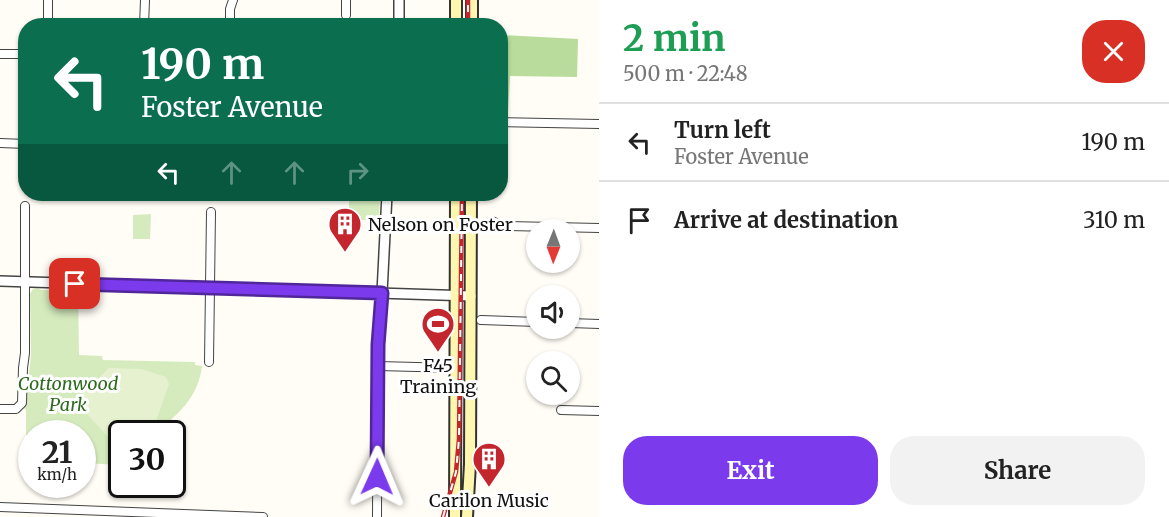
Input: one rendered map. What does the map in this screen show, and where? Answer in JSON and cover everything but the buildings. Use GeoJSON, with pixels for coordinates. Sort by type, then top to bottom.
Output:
{"type":"FeatureCollection","features":[{"type":"Feature","properties":{"kind":"main road"},"geometry":{"type":"LineString","coordinates":[[456,0],[456,18]]}},
{"type":"Feature","properties":{"kind":"main road"},"geometry":{"type":"LineString","coordinates":[[472,0],[472,18]]}},
{"type":"Feature","properties":{"kind":"main road"},"geometry":{"type":"LineString","coordinates":[[455,516],[456,201]]}},
{"type":"Feature","properties":{"kind":"main road"},"geometry":{"type":"LineString","coordinates":[[467,517],[470,464],[471,201]]}},
{"type":"Feature","properties":{"kind":"street"},"geometry":{"type":"LineString","coordinates":[[48,0],[48,18]]}},
{"type":"Feature","properties":{"kind":"street"},"geometry":{"type":"LineString","coordinates":[[144,18],[145,0]]}},
{"type":"Feature","properties":{"kind":"street"},"geometry":{"type":"LineString","coordinates":[[230,18],[233,0]]}},
{"type":"Feature","properties":{"kind":"street"},"geometry":{"type":"LineString","coordinates":[[346,0],[346,15]]}},
{"type":"Feature","properties":{"kind":"street"},"geometry":{"type":"LineString","coordinates":[[399,0],[399,18]]}},
{"type":"Feature","properties":{"kind":"street"},"geometry":{"type":"LineString","coordinates":[[0,54],[18,54]]}},
{"type":"Feature","properties":{"kind":"street"},"geometry":{"type":"LineString","coordinates":[[508,122],[599,124]]}},
{"type":"Feature","properties":{"kind":"street"},"geometry":{"type":"LineString","coordinates":[[0,143],[18,144]]}},
{"type":"Feature","properties":{"kind":"street"},"geometry":{"type":"LineString","coordinates":[[377,517],[378,366],[387,201]]}},
{"type":"Feature","properties":{"kind":"street"},"geometry":{"type":"LineString","coordinates":[[0,409],[13,409],[22,403],[25,353],[25,206]]}},
{"type":"Feature","properties":{"kind":"street"},"geometry":{"type":"LineString","coordinates":[[209,362],[210,212]]}},
{"type":"Feature","properties":{"kind":"street"},"geometry":{"type":"LineString","coordinates":[[492,221],[504,226],[599,228]]}},
{"type":"Feature","properties":{"kind":"street"},"geometry":{"type":"LineString","coordinates":[[0,281],[471,296]]}},
{"type":"Feature","properties":{"kind":"street"},"geometry":{"type":"LineString","coordinates":[[481,320],[526,322]]}},
{"type":"Feature","properties":{"kind":"street"},"geometry":{"type":"LineString","coordinates":[[580,323],[599,324]]}},
{"type":"Feature","properties":{"kind":"street"},"geometry":{"type":"LineString","coordinates":[[378,366],[456,368]]}},
{"type":"Feature","properties":{"kind":"street"},"geometry":{"type":"LineString","coordinates":[[561,410],[599,411]]}},
{"type":"Feature","properties":{"kind":"street"},"geometry":{"type":"LineString","coordinates":[[0,507],[263,517]]}},
{"type":"Feature","properties":{"kind":"green space"},"geometry":{"type":"Polygon","coordinates":[[[508,35],[578,39],[577,77],[510,76],[508,112],[508,35]]]}},
{"type":"Feature","properties":{"kind":"green space"},"geometry":{"type":"Polygon","coordinates":[[[349,201],[380,201],[379,220],[349,220],[349,201]]]}},
{"type":"Feature","properties":{"kind":"green space"},"geometry":{"type":"Polygon","coordinates":[[[151,214],[150,239],[133,239],[133,215],[151,214]]]}},
{"type":"Feature","properties":{"kind":"green space","name":"Cottonwood Park"},"geometry":{"type":"Polygon","coordinates":[[[33,289],[78,291],[79,355],[102,356],[103,360],[195,362],[195,365],[202,366],[192,396],[170,420],[108,420],[108,464],[96,464],[96,420],[26,420],[24,408],[31,355],[30,294],[33,289]]]}},
{"type":"Feature","properties":{"kind":"green space"},"geometry":{"type":"Polygon","coordinates":[[[109,368],[141,369],[166,377],[169,384],[156,420],[108,420],[108,437],[96,424],[96,420],[92,420],[75,401],[109,368]]]}},
{"type":"Feature","properties":{"kind":"railway"},"geometry":{"type":"LineString","coordinates":[[468,0],[468,18]]}},
{"type":"Feature","properties":{"kind":"railway"},"geometry":{"type":"LineString","coordinates":[[443,517],[456,472],[459,439],[462,201]]}},
{"type":"Feature","properties":{"kind":"place","name":"Nelson on Foster"},"geometry":{"type":"Point","coordinates":[345,253]}},
{"type":"Feature","properties":{"kind":"place","name":"F45 Training"},"geometry":{"type":"Point","coordinates":[438,353]}},
{"type":"Feature","properties":{"kind":"place","name":"Carilon Music"},"geometry":{"type":"Point","coordinates":[489,488]}},
{"type":"Feature","properties":{"kind":"route"},"geometry":{"type":"LineString","coordinates":[[75,284],[382,293],[378,345],[377,477]]}}]}
